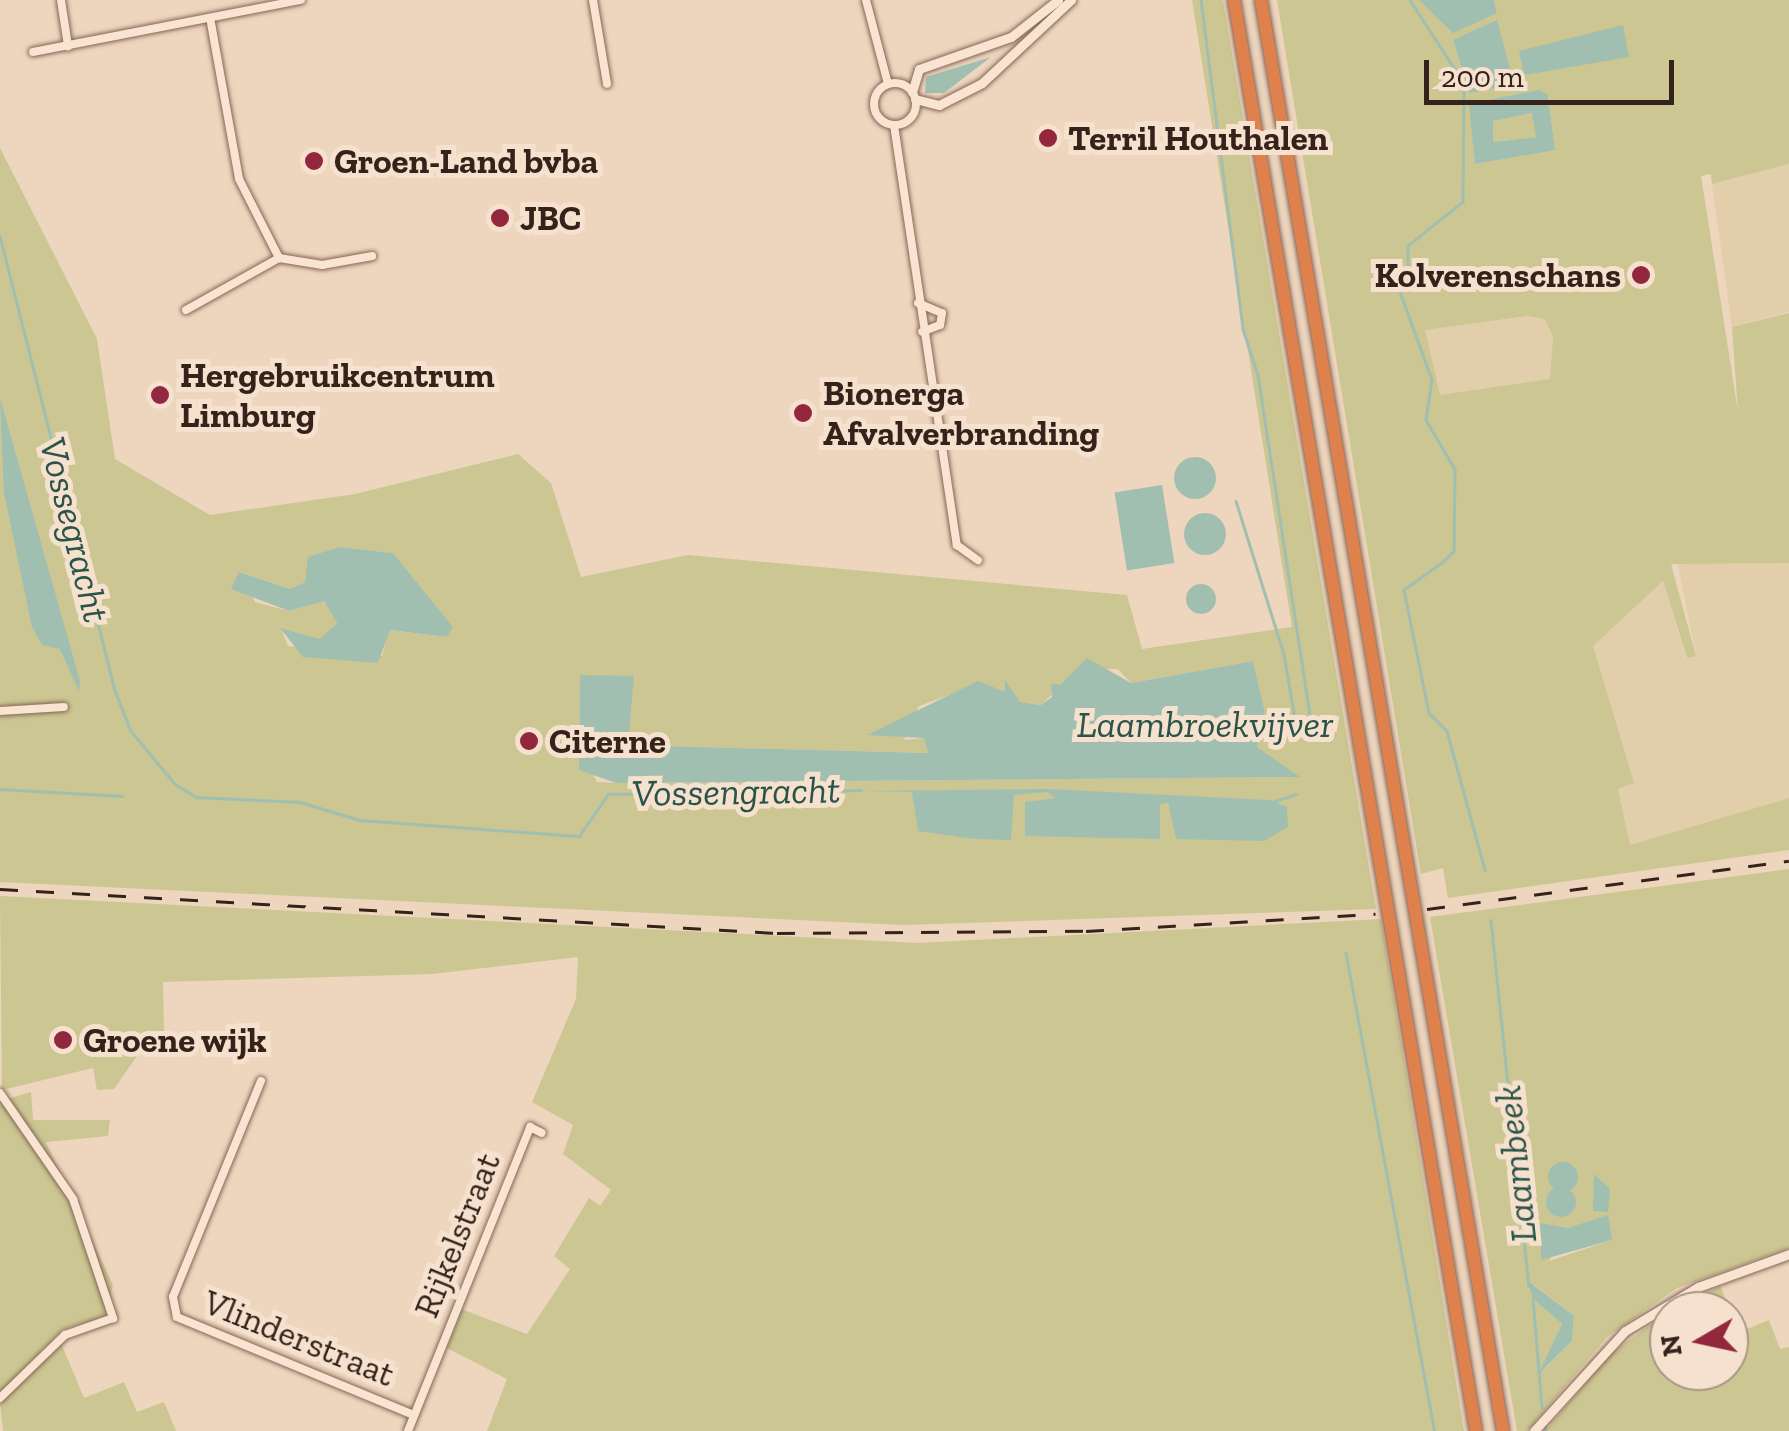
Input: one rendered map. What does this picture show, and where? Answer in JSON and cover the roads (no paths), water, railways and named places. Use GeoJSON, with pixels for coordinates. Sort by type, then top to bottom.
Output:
{"type":"FeatureCollection","features":[{"type":"Feature","properties":{"kind":"highway"},"geometry":{"type":"LineString","coordinates":[[1234,0],[1476,1431]]}},
{"type":"Feature","properties":{"kind":"highway"},"geometry":{"type":"LineString","coordinates":[[1261,0],[1503,1431]]}},
{"type":"Feature","properties":{"kind":"street"},"geometry":{"type":"LineString","coordinates":[[61,0],[68,46]]}},
{"type":"Feature","properties":{"kind":"street"},"geometry":{"type":"LineString","coordinates":[[33,52],[211,22],[301,0]]}},
{"type":"Feature","properties":{"kind":"street"},"geometry":{"type":"LineString","coordinates":[[593,0],[607,84]]}},
{"type":"Feature","properties":{"kind":"street"},"geometry":{"type":"LineString","coordinates":[[866,0],[888,84],[874,108],[894,125],[922,332],[958,545],[978,560]]}},
{"type":"Feature","properties":{"kind":"street"},"geometry":{"type":"LineString","coordinates":[[894,125],[910,118],[924,66],[1010,38],[1058,0]]}},
{"type":"Feature","properties":{"kind":"street"},"geometry":{"type":"LineString","coordinates":[[888,84],[939,105],[982,83],[1071,0]]}},
{"type":"Feature","properties":{"kind":"street"},"geometry":{"type":"LineString","coordinates":[[211,22],[235,164],[279,258]]}},
{"type":"Feature","properties":{"kind":"street"},"geometry":{"type":"LineString","coordinates":[[186,310],[279,258],[322,265],[372,256]]}},
{"type":"Feature","properties":{"kind":"street"},"geometry":{"type":"LineString","coordinates":[[918,303],[942,312],[940,325],[922,332]]}},
{"type":"Feature","properties":{"kind":"street"},"geometry":{"type":"LineString","coordinates":[[0,711],[64,706]]}},
{"type":"Feature","properties":{"kind":"street","name":"Vlinderstraat"},"geometry":{"type":"LineString","coordinates":[[261,1081],[173,1296],[177,1316],[414,1415]]}},
{"type":"Feature","properties":{"kind":"street"},"geometry":{"type":"LineString","coordinates":[[0,1093],[73,1199],[113,1303],[113,1318],[65,1335],[0,1398]]}},
{"type":"Feature","properties":{"kind":"street","name":"Rijkelstraat"},"geometry":{"type":"LineString","coordinates":[[408,1431],[530,1128],[542,1132]]}},
{"type":"Feature","properties":{"kind":"street"},"geometry":{"type":"LineString","coordinates":[[1534,1431],[1626,1331],[1698,1286],[1789,1254]]}},
{"type":"Feature","properties":{"kind":"water"},"geometry":{"type":"Polygon","coordinates":[[[1419,0],[1494,0],[1497,13],[1453,33],[1419,0]]]}},
{"type":"Feature","properties":{"kind":"water"},"geometry":{"type":"Polygon","coordinates":[[[1497,20],[1514,84],[1469,93],[1453,40],[1497,20]]]}},
{"type":"Feature","properties":{"kind":"water"},"geometry":{"type":"Polygon","coordinates":[[[1623,25],[1629,57],[1524,75],[1519,51],[1623,25]]]}},
{"type":"Feature","properties":{"kind":"water"},"geometry":{"type":"Polygon","coordinates":[[[991,57],[944,93],[925,93],[926,77],[991,57]]]}},
{"type":"Feature","properties":{"kind":"water"},"geometry":{"type":"Polygon","coordinates":[[[1539,90],[1548,95],[1555,150],[1475,164],[1469,104],[1539,90]],[[1532,113],[1493,121],[1493,142],[1536,137],[1532,113]]]}},
{"type":"Feature","properties":{"kind":"water"},"geometry":{"type":"Polygon","coordinates":[[[0,398],[80,681],[79,691],[60,649],[42,645],[32,627],[4,493],[0,398]]]}},
{"type":"Feature","properties":{"kind":"water"},"geometry":{"type":"Polygon","coordinates":[[[1195,457],[1210,463],[1216,478],[1210,493],[1195,499],[1180,493],[1174,478],[1180,463],[1195,457]]]}},
{"type":"Feature","properties":{"kind":"water"},"geometry":{"type":"Polygon","coordinates":[[[1162,485],[1174,563],[1127,571],[1115,493],[1162,485]]]}},
{"type":"Feature","properties":{"kind":"water"},"geometry":{"type":"Polygon","coordinates":[[[1205,513],[1220,519],[1226,534],[1220,549],[1205,555],[1190,549],[1184,534],[1190,519],[1205,513]]]}},
{"type":"Feature","properties":{"kind":"water"},"geometry":{"type":"Polygon","coordinates":[[[339,547],[393,553],[453,627],[447,637],[390,630],[378,663],[303,657],[280,628],[320,639],[337,623],[324,601],[289,611],[231,589],[239,572],[290,589],[305,582],[308,557],[339,547]]]}},
{"type":"Feature","properties":{"kind":"water"},"geometry":{"type":"Polygon","coordinates":[[[1201,584],[1212,588],[1216,599],[1212,610],[1201,614],[1190,610],[1186,599],[1190,588],[1201,584]]]}},
{"type":"Feature","properties":{"kind":"water","name":"Laambroekvijver"},"geometry":{"type":"Polygon","coordinates":[[[1087,658],[1131,683],[1253,661],[1265,712],[1257,747],[1300,777],[616,783],[579,770],[580,675],[634,676],[628,745],[928,753],[924,738],[867,735],[978,681],[1005,692],[1005,680],[1020,702],[1041,705],[1052,697],[1051,683],[1060,685],[1087,658]]]}},
{"type":"Feature","properties":{"kind":"water"},"geometry":{"type":"Polygon","coordinates":[[[1047,789],[1270,800],[1287,807],[1288,827],[1264,841],[1176,839],[1168,802],[1160,805],[1160,839],[1025,836],[1025,802],[1056,798],[1047,792],[1014,795],[1011,840],[975,839],[918,831],[912,792],[862,791],[1047,789]]]}},
{"type":"Feature","properties":{"kind":"water"},"geometry":{"type":"Polygon","coordinates":[[[1563,1162],[1577,1171],[1578,1177],[1569,1191],[1563,1192],[1549,1183],[1548,1177],[1557,1163],[1563,1162]]]}},
{"type":"Feature","properties":{"kind":"water"},"geometry":{"type":"Polygon","coordinates":[[[1594,1174],[1610,1189],[1608,1212],[1593,1211],[1594,1174]]]}},
{"type":"Feature","properties":{"kind":"water"},"geometry":{"type":"Polygon","coordinates":[[[1561,1187],[1575,1196],[1576,1202],[1567,1216],[1561,1217],[1547,1208],[1546,1202],[1555,1188],[1561,1187]]]}},
{"type":"Feature","properties":{"kind":"water"},"geometry":{"type":"Polygon","coordinates":[[[1608,1215],[1612,1240],[1541,1260],[1540,1223],[1568,1228],[1608,1215]]]}},
{"type":"Feature","properties":{"kind":"water"},"geometry":{"type":"Polygon","coordinates":[[[1528,1281],[1574,1316],[1572,1341],[1538,1375],[1562,1324],[1533,1299],[1528,1281]]]}},
{"type":"Feature","properties":{"kind":"waterway"},"geometry":{"type":"LineString","coordinates":[[1201,0],[1243,329],[1258,375],[1311,720]]}},
{"type":"Feature","properties":{"kind":"waterway","name":"Laambeek"},"geometry":{"type":"LineString","coordinates":[[1410,0],[1464,83],[1463,202],[1408,246],[1408,279],[1398,286],[1432,380],[1426,420],[1455,469],[1454,551],[1441,564]]}},
{"type":"Feature","properties":{"kind":"waterway","name":"Vossengracht"},"geometry":{"type":"LineString","coordinates":[[0,236],[114,688],[131,731],[175,784],[197,797],[300,802],[360,820],[579,836],[608,794],[861,790]]}},
{"type":"Feature","properties":{"kind":"waterway"},"geometry":{"type":"LineString","coordinates":[[1236,501],[1284,654],[1295,719],[1316,720]]}},
{"type":"Feature","properties":{"kind":"waterway","name":"Laambeek"},"geometry":{"type":"LineString","coordinates":[[1439,565],[1404,590],[1429,713],[1447,731],[1485,870]]}},
{"type":"Feature","properties":{"kind":"waterway","name":"Vossengracht"},"geometry":{"type":"LineString","coordinates":[[0,789],[122,796]]}},
{"type":"Feature","properties":{"kind":"waterway","name":"Vossengracht"},"geometry":{"type":"LineString","coordinates":[[1269,803],[1296,794]]}},
{"type":"Feature","properties":{"kind":"waterway","name":"Laambeek"},"geometry":{"type":"LineString","coordinates":[[1491,920],[1529,1286]]}},
{"type":"Feature","properties":{"kind":"waterway"},"geometry":{"type":"LineString","coordinates":[[1346,953],[1435,1431]]}},
{"type":"Feature","properties":{"kind":"waterway","name":"Laambeek"},"geometry":{"type":"LineString","coordinates":[[1533,1298],[1542,1408]]}},
{"type":"Feature","properties":{"kind":"waterway","name":"Laambeek"},"geometry":{"type":"LineString","coordinates":[[1545,1426],[1546,1431]]}},
{"type":"Feature","properties":{"kind":"railway"},"geometry":{"type":"LineString","coordinates":[[1427,909],[1789,861]]}},
{"type":"Feature","properties":{"kind":"railway"},"geometry":{"type":"LineString","coordinates":[[0,889],[777,933],[1086,931],[1376,914]]}},
{"type":"Feature","properties":{"kind":"place","name":"Terril Houthalen"},"geometry":{"type":"Point","coordinates":[1048,138]}},
{"type":"Feature","properties":{"kind":"place","name":"Groen-Land bvba"},"geometry":{"type":"Point","coordinates":[314,161]}},
{"type":"Feature","properties":{"kind":"place","name":"JBC"},"geometry":{"type":"Point","coordinates":[500,218]}},
{"type":"Feature","properties":{"kind":"place","name":"Kolverenschans"},"geometry":{"type":"Point","coordinates":[1641,275]}},
{"type":"Feature","properties":{"kind":"place","name":"Hergebruikcentrum Limburg"},"geometry":{"type":"Point","coordinates":[160,395]}},
{"type":"Feature","properties":{"kind":"place","name":"Bionerga Afvalverbranding"},"geometry":{"type":"Point","coordinates":[803,413]}},
{"type":"Feature","properties":{"kind":"place","name":"Citerne"},"geometry":{"type":"Point","coordinates":[529,741]}},
{"type":"Feature","properties":{"kind":"place","name":"Groene wijk"},"geometry":{"type":"Point","coordinates":[63,1040]}},
{"type":"Feature","properties":{"kind":"water label","name":"Vossegracht"},"geometry":{"type":"Point","coordinates":[74,530]}}]}
